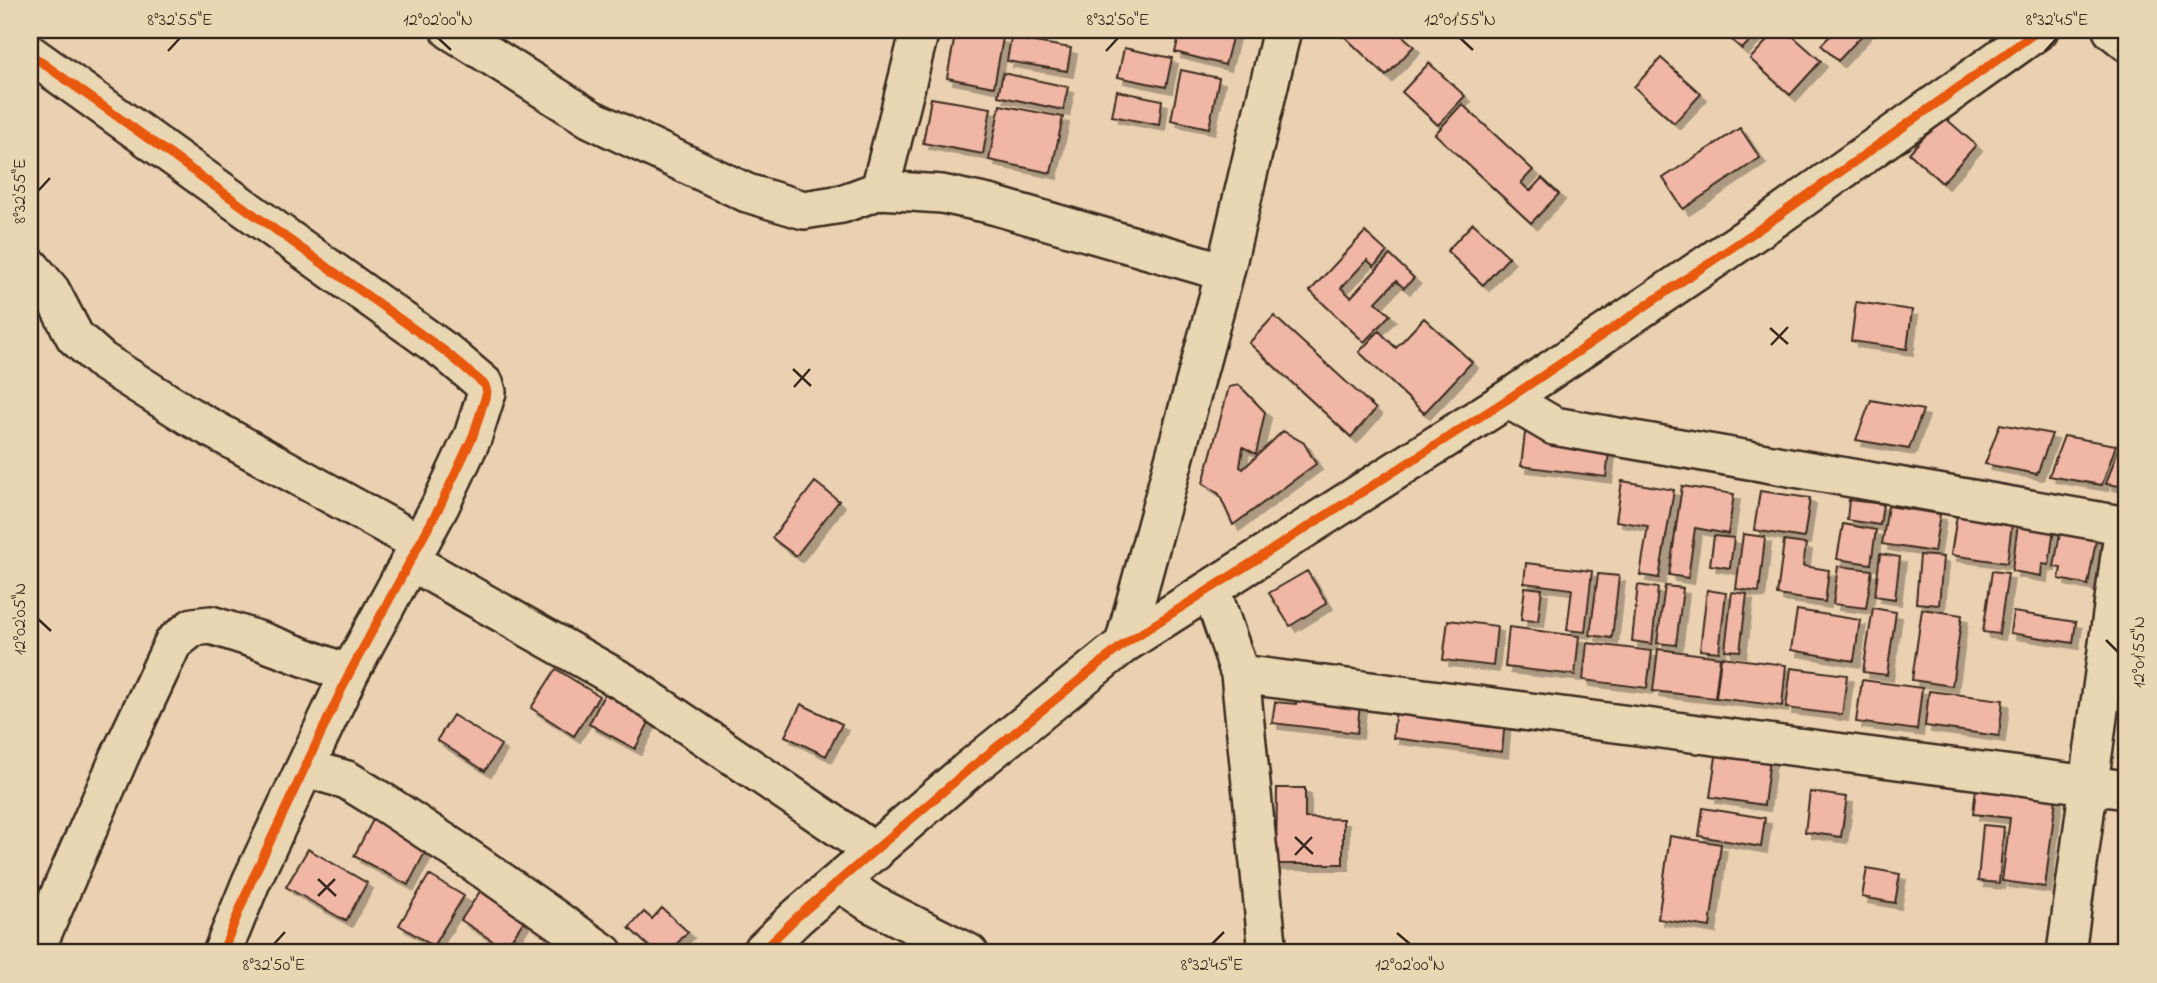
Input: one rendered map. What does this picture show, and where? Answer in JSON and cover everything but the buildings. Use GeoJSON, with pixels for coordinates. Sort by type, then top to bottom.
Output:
{"type":"FeatureCollection","features":[{"type":"Feature","properties":{"kind":"street"},"geometry":{"type":"LineString","coordinates":[[450,30],[591,118],[747,193],[804,210],[842,204],[880,190],[942,194],[989,204],[1225,272]]}},
{"type":"Feature","properties":{"kind":"street"},"geometry":{"type":"LineString","coordinates":[[880,190],[920,30]]}},
{"type":"Feature","properties":{"kind":"street"},"geometry":{"type":"LineString","coordinates":[[1124,644],[1225,272],[1282,30]]}},
{"type":"Feature","properties":{"kind":"street"},"geometry":{"type":"LineString","coordinates":[[760,953],[967,771],[1124,644],[1508,399],[1777,217],[2039,30]]}},
{"type":"Feature","properties":{"kind":"street"},"geometry":{"type":"LineString","coordinates":[[2112,30],[2127,42]]}},
{"type":"Feature","properties":{"kind":"street"},"geometry":{"type":"LineString","coordinates":[[30,54],[446,352],[485,385],[487,392],[473,436],[349,674],[251,882],[222,953]]}},
{"type":"Feature","properties":{"kind":"street"},"geometry":{"type":"LineString","coordinates":[[30,266],[51,291],[75,337],[102,361],[624,682],[875,852]]}},
{"type":"Feature","properties":{"kind":"street"},"geometry":{"type":"LineString","coordinates":[[1508,399],[1554,426],[2126,526],[2066,953]]}},
{"type":"Feature","properties":{"kind":"street"},"geometry":{"type":"LineString","coordinates":[[1211,589],[1240,674],[1268,953]]}},
{"type":"Feature","properties":{"kind":"street"},"geometry":{"type":"LineString","coordinates":[[34,953],[120,756],[173,643],[193,627],[211,625],[349,674]]}},
{"type":"Feature","properties":{"kind":"street"},"geometry":{"type":"LineString","coordinates":[[1240,674],[2127,790]]}},
{"type":"Feature","properties":{"kind":"street"},"geometry":{"type":"LineString","coordinates":[[305,768],[347,780],[456,849],[604,953]]}},
{"type":"Feature","properties":{"kind":"street"},"geometry":{"type":"LineString","coordinates":[[839,883],[872,904],[970,953]]}},
{"type":"Feature","properties":{"kind":"cycle path"},"geometry":{"type":"LineString","coordinates":[[760,953],[797,917],[967,771],[1124,644],[1508,399],[1777,217],[2039,30]]}},
{"type":"Feature","properties":{"kind":"cycle path"},"geometry":{"type":"LineString","coordinates":[[30,54],[446,352],[485,385],[487,392],[473,436],[440,506],[349,674],[251,882],[222,953]]}}]}
